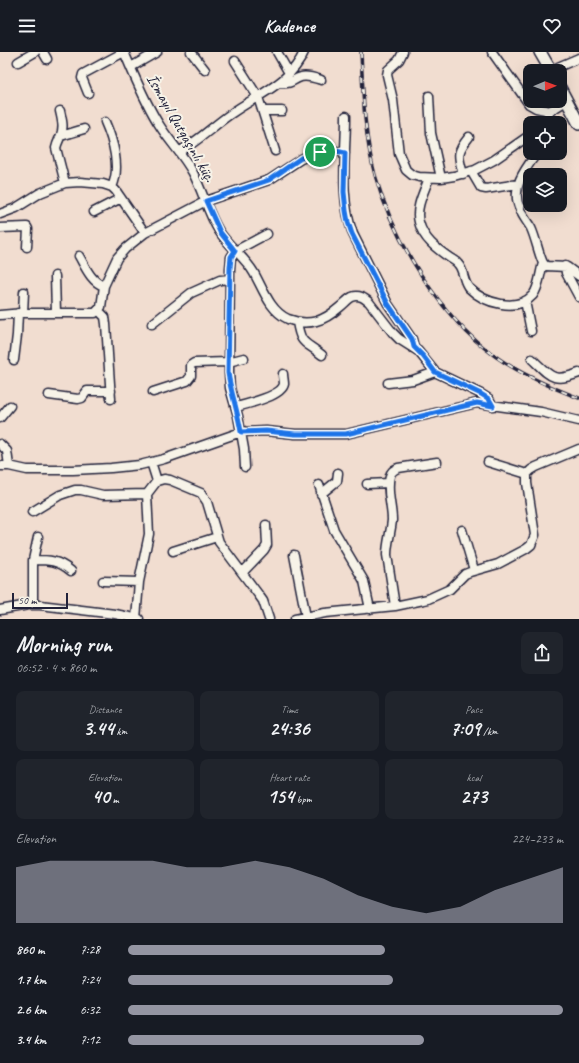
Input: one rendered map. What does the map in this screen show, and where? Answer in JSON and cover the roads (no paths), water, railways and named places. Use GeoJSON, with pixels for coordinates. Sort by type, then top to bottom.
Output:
{"type":"FeatureCollection","features":[{"type":"Feature","properties":{"kind":"street"},"geometry":{"type":"LineString","coordinates":[[18,62],[35,52]]}},
{"type":"Feature","properties":{"kind":"street"},"geometry":{"type":"LineString","coordinates":[[88,93],[82,78],[83,74],[124,52]]}},
{"type":"Feature","properties":{"kind":"street","name":"İsmayıl Qutqaşınlı küç."},"geometry":{"type":"LineString","coordinates":[[124,52],[160,126],[180,151],[193,172],[220,232],[235,251],[248,264],[264,293],[276,310],[286,318],[297,322]]}},
{"type":"Feature","properties":{"kind":"street"},"geometry":{"type":"LineString","coordinates":[[131,67],[157,52]]}},
{"type":"Feature","properties":{"kind":"street"},"geometry":{"type":"LineString","coordinates":[[191,52],[205,70]]}},
{"type":"Feature","properties":{"kind":"street"},"geometry":{"type":"LineString","coordinates":[[277,52],[289,73]]}},
{"type":"Feature","properties":{"kind":"street"},"geometry":{"type":"LineString","coordinates":[[180,151],[199,139],[233,112],[280,83],[304,52]]}},
{"type":"Feature","properties":{"kind":"street"},"geometry":{"type":"LineString","coordinates":[[403,52],[399,60],[388,70],[387,75],[393,100],[399,154],[406,170],[412,175],[419,178],[441,178],[467,173],[494,160],[523,140]]}},
{"type":"Feature","properties":{"kind":"street"},"geometry":{"type":"LineString","coordinates":[[492,52],[529,104],[536,108],[550,111]]}},
{"type":"Feature","properties":{"kind":"street"},"geometry":{"type":"LineString","coordinates":[[540,52],[547,64]]}},
{"type":"Feature","properties":{"kind":"street"},"geometry":{"type":"LineString","coordinates":[[566,64],[579,58]]}},
{"type":"Feature","properties":{"kind":"street"},"geometry":{"type":"LineString","coordinates":[[235,61],[258,97],[275,151]]}},
{"type":"Feature","properties":{"kind":"street"},"geometry":{"type":"LineString","coordinates":[[280,83],[287,84],[306,76],[321,80]]}},
{"type":"Feature","properties":{"kind":"street"},"geometry":{"type":"LineString","coordinates":[[430,96],[432,133],[441,178]]}},
{"type":"Feature","properties":{"kind":"street"},"geometry":{"type":"LineString","coordinates":[[567,103],[579,124]]}},
{"type":"Feature","properties":{"kind":"street"},"geometry":{"type":"LineString","coordinates":[[548,116],[550,111],[555,108]]}},
{"type":"Feature","properties":{"kind":"street"},"geometry":{"type":"LineString","coordinates":[[60,111],[63,123],[61,136],[56,148],[65,183]]}},
{"type":"Feature","properties":{"kind":"street"},"geometry":{"type":"LineString","coordinates":[[263,111],[282,111]]}},
{"type":"Feature","properties":{"kind":"street"},"geometry":{"type":"LineString","coordinates":[[346,116],[344,192],[348,222],[352,234],[388,304],[412,339],[414,347]]}},
{"type":"Feature","properties":{"kind":"street"},"geometry":{"type":"LineString","coordinates":[[105,122],[110,134],[115,160],[115,177],[112,187]]}},
{"type":"Feature","properties":{"kind":"street"},"geometry":{"type":"LineString","coordinates":[[61,136],[84,129]]}},
{"type":"Feature","properties":{"kind":"street"},"geometry":{"type":"LineString","coordinates":[[469,137],[459,151],[459,157],[467,173],[481,188],[486,189],[518,184]]}},
{"type":"Feature","properties":{"kind":"street"},"geometry":{"type":"LineString","coordinates":[[99,311],[102,303],[104,286],[118,258],[125,249],[144,233],[206,201],[269,180],[301,158],[320,152],[336,151],[345,153]]}},
{"type":"Feature","properties":{"kind":"street"},"geometry":{"type":"LineString","coordinates":[[429,178],[418,210],[419,221],[423,234],[431,243],[457,262],[461,268],[468,287],[478,295],[490,302],[513,304],[525,301],[533,295],[543,264],[531,229],[520,211],[516,197],[518,184],[532,160]]}},
{"type":"Feature","properties":{"kind":"street"},"geometry":{"type":"LineString","coordinates":[[0,214],[16,208],[40,193],[65,183],[88,182],[112,187],[144,233]]}},
{"type":"Feature","properties":{"kind":"street"},"geometry":{"type":"LineString","coordinates":[[94,212],[121,198]]}},
{"type":"Feature","properties":{"kind":"street"},"geometry":{"type":"LineString","coordinates":[[0,228],[27,227],[27,248]]}},
{"type":"Feature","properties":{"kind":"street"},"geometry":{"type":"LineString","coordinates":[[245,468],[244,448],[236,407],[230,388],[228,362],[231,257],[235,251],[268,234]]}},
{"type":"Feature","properties":{"kind":"street"},"geometry":{"type":"LineString","coordinates":[[79,256],[92,278],[99,285],[104,286]]}},
{"type":"Feature","properties":{"kind":"street"},"geometry":{"type":"LineString","coordinates":[[543,264],[546,266],[565,266],[579,276]]}},
{"type":"Feature","properties":{"kind":"street"},"geometry":{"type":"LineString","coordinates":[[565,266],[566,273],[579,297]]}},
{"type":"Feature","properties":{"kind":"street"},"geometry":{"type":"LineString","coordinates":[[55,276],[56,313]]}},
{"type":"Feature","properties":{"kind":"street"},"geometry":{"type":"LineString","coordinates":[[152,324],[191,293],[220,280],[230,279]]}},
{"type":"Feature","properties":{"kind":"street"},"geometry":{"type":"LineString","coordinates":[[14,360],[24,292]]}},
{"type":"Feature","properties":{"kind":"street"},"geometry":{"type":"LineString","coordinates":[[322,355],[303,341],[300,337],[297,322],[307,323],[322,320],[330,316],[352,297],[359,296],[369,302],[399,339],[414,347],[435,372],[481,394],[489,399],[493,406]]}},
{"type":"Feature","properties":{"kind":"street"},"geometry":{"type":"LineString","coordinates":[[525,301],[530,331]]}},
{"type":"Feature","properties":{"kind":"street"},"geometry":{"type":"LineString","coordinates":[[0,315],[20,313],[88,314],[99,311]]}},
{"type":"Feature","properties":{"kind":"street"},"geometry":{"type":"LineString","coordinates":[[99,311],[105,317],[106,324],[111,400]]}},
{"type":"Feature","properties":{"kind":"street"},"geometry":{"type":"LineString","coordinates":[[153,392],[187,381],[191,376],[191,365],[194,363],[228,362],[244,358]]}},
{"type":"Feature","properties":{"kind":"street"},"geometry":{"type":"LineString","coordinates":[[532,360],[550,376],[557,378],[565,378],[579,373]]}},
{"type":"Feature","properties":{"kind":"street"},"geometry":{"type":"LineString","coordinates":[[388,383],[413,380],[435,372]]}},
{"type":"Feature","properties":{"kind":"street"},"geometry":{"type":"LineString","coordinates":[[236,407],[268,397],[282,388],[284,384],[283,374]]}},
{"type":"Feature","properties":{"kind":"street"},"geometry":{"type":"LineString","coordinates":[[49,395],[78,399],[82,398],[87,392],[111,390]]}},
{"type":"Feature","properties":{"kind":"street"},"geometry":{"type":"LineString","coordinates":[[0,466],[9,466],[27,470],[111,468],[164,459],[241,432],[266,431],[295,434],[346,434],[477,403],[540,412],[579,421]]}},
{"type":"Feature","properties":{"kind":"street"},"geometry":{"type":"LineString","coordinates":[[0,418],[10,406]]}},
{"type":"Feature","properties":{"kind":"street"},"geometry":{"type":"LineString","coordinates":[[0,444],[7,451],[9,466]]}},
{"type":"Feature","properties":{"kind":"street"},"geometry":{"type":"LineString","coordinates":[[295,619],[325,613],[395,606],[428,599],[450,589],[465,574],[474,570],[498,564],[531,545],[535,535],[527,474],[536,467],[579,449]]}},
{"type":"Feature","properties":{"kind":"street"},"geometry":{"type":"LineString","coordinates":[[151,462],[157,481]]}},
{"type":"Feature","properties":{"kind":"street"},"geometry":{"type":"LineString","coordinates":[[395,606],[387,555],[392,520],[389,483],[390,474],[393,470],[398,468],[437,462]]}},
{"type":"Feature","properties":{"kind":"street"},"geometry":{"type":"LineString","coordinates":[[488,462],[527,474]]}},
{"type":"Feature","properties":{"kind":"street"},"geometry":{"type":"LineString","coordinates":[[322,494],[337,481],[338,473]]}},
{"type":"Feature","properties":{"kind":"street"},"geometry":{"type":"LineString","coordinates":[[0,610],[33,605],[115,614],[138,619],[139,582],[149,534],[147,494],[157,481],[164,479],[201,493],[207,502],[216,537],[233,563],[243,572],[263,601],[269,619]]}},
{"type":"Feature","properties":{"kind":"street"},"geometry":{"type":"LineString","coordinates":[[367,484],[389,483]]}},
{"type":"Feature","properties":{"kind":"street"},"geometry":{"type":"LineString","coordinates":[[319,485],[334,530],[364,581],[370,609]]}},
{"type":"Feature","properties":{"kind":"street"},"geometry":{"type":"LineString","coordinates":[[32,512],[60,495],[75,490],[103,495],[147,494]]}},
{"type":"Feature","properties":{"kind":"street"},"geometry":{"type":"LineString","coordinates":[[243,572],[264,550],[266,545],[266,525]]}},
{"type":"Feature","properties":{"kind":"street"},"geometry":{"type":"LineString","coordinates":[[462,530],[474,570]]}},
{"type":"Feature","properties":{"kind":"street"},"geometry":{"type":"LineString","coordinates":[[33,605],[32,560],[38,537]]}},
{"type":"Feature","properties":{"kind":"street"},"geometry":{"type":"LineString","coordinates":[[173,551],[216,537]]}},
{"type":"Feature","properties":{"kind":"street"},"geometry":{"type":"LineString","coordinates":[[294,555],[306,618]]}},
{"type":"Feature","properties":{"kind":"street"},"geometry":{"type":"LineString","coordinates":[[32,560],[50,560],[58,562],[71,572]]}},
{"type":"Feature","properties":{"kind":"street"},"geometry":{"type":"LineString","coordinates":[[103,581],[139,582]]}},
{"type":"Feature","properties":{"kind":"railway"},"geometry":{"type":"LineString","coordinates":[[361,52],[366,129],[375,175],[383,200],[394,225],[406,250],[421,275],[456,320],[475,340],[495,356],[536,380],[579,398]]}}]}
